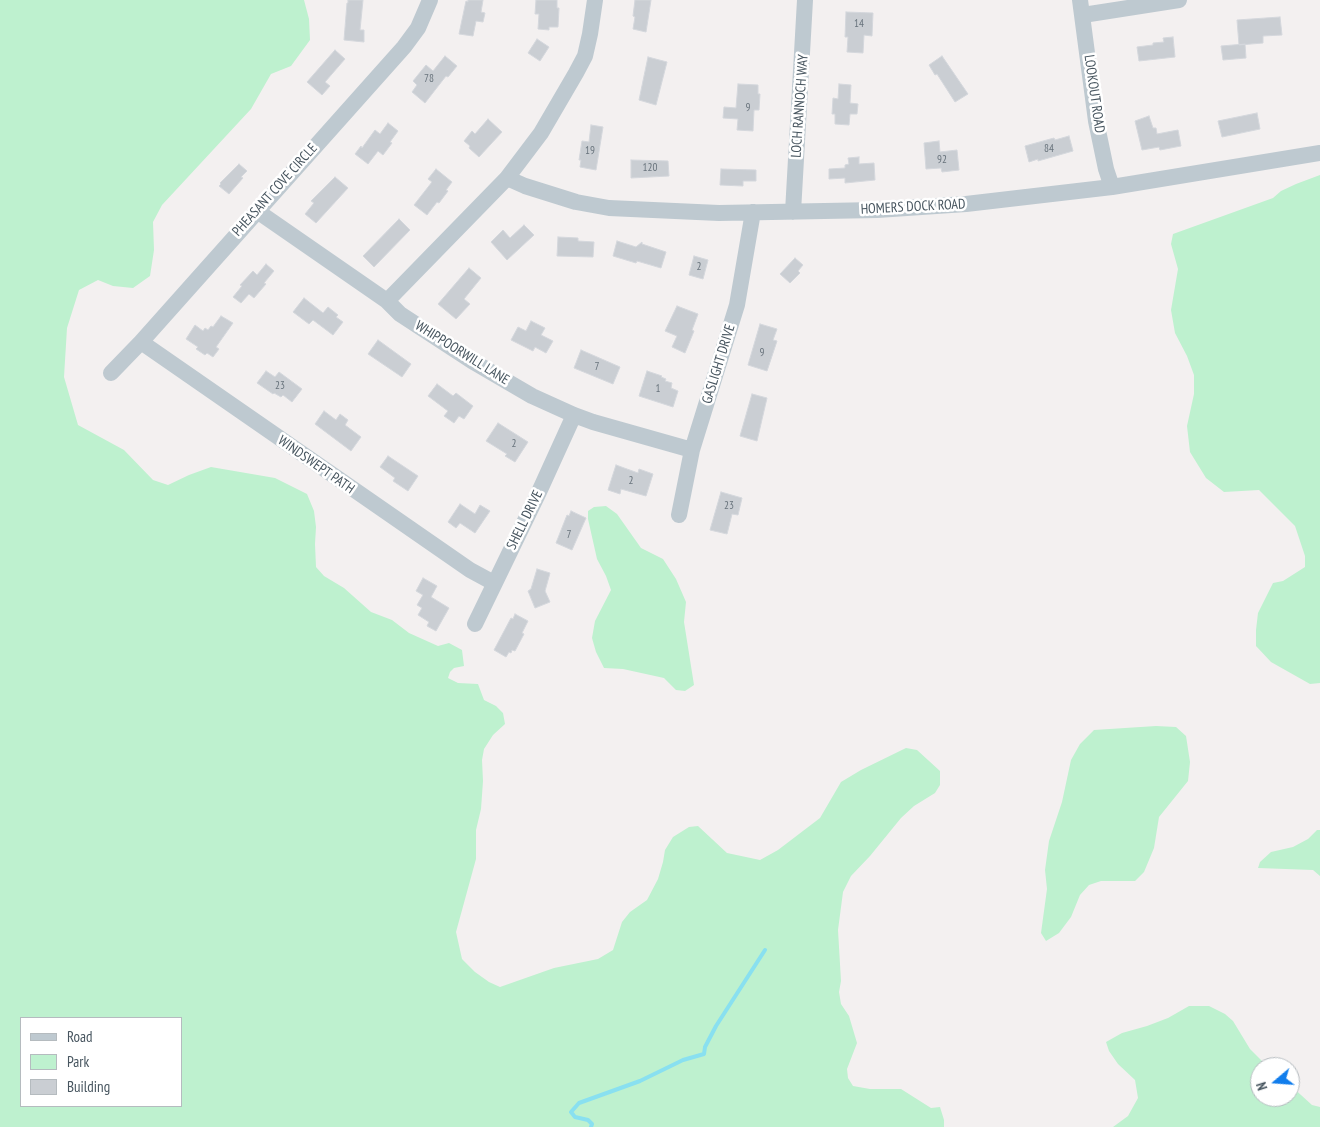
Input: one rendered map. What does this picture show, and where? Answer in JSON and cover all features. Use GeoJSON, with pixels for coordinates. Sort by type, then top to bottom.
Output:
{"type":"FeatureCollection","features":[{"type":"Feature","properties":{"kind":"street","name":"PHEASANT COVE CIRCLE"},"geometry":{"type":"LineString","coordinates":[[111,373],[404,47],[418,28],[430,0]]}},
{"type":"Feature","properties":{"kind":"street"},"geometry":{"type":"LineString","coordinates":[[387,301],[507,178],[541,133],[585,56],[595,0]]}},
{"type":"Feature","properties":{"kind":"street","name":"LOCH RANNOCH WAY"},"geometry":{"type":"LineString","coordinates":[[793,212],[806,0]]}},
{"type":"Feature","properties":{"kind":"street"},"geometry":{"type":"LineString","coordinates":[[1081,8],[1179,0]]}},
{"type":"Feature","properties":{"kind":"street","name":"LOOKOUT ROAD"},"geometry":{"type":"LineString","coordinates":[[1081,8],[1096,121],[1106,169],[1112,187]]}},
{"type":"Feature","properties":{"kind":"street","name":"HOMERS DOCK ROAD"},"geometry":{"type":"LineString","coordinates":[[507,178],[524,186],[576,202],[610,208],[718,213],[877,210],[966,204],[1112,187],[1320,153]]}},
{"type":"Feature","properties":{"kind":"street","name":"WHIPPOORWILL LANE"},"geometry":{"type":"LineString","coordinates":[[257,211],[300,243],[387,301],[400,314],[472,361],[532,396],[574,415],[692,450]]}},
{"type":"Feature","properties":{"kind":"street","name":"GASLIGHT DRIVE"},"geometry":{"type":"LineString","coordinates":[[679,516],[692,450],[737,305],[753,212]]}},
{"type":"Feature","properties":{"kind":"street","name":"WINDSWEPT PATH"},"geometry":{"type":"LineString","coordinates":[[140,342],[470,570],[494,583]]}},
{"type":"Feature","properties":{"kind":"street","name":"SHELL DRIVE"},"geometry":{"type":"LineString","coordinates":[[475,624],[574,415]]}},
{"type":"Feature","properties":{"kind":"green space"},"geometry":{"type":"Polygon","coordinates":[[[0,0],[304,0],[309,19],[310,40],[291,66],[271,74],[251,109],[162,205],[153,222],[154,250],[150,276],[133,288],[113,286],[98,280],[79,290],[67,328],[64,377],[78,425],[124,450],[153,480],[168,485],[211,467],[275,478],[307,494],[314,511],[316,527],[316,567],[324,576],[344,588],[371,612],[392,620],[409,633],[438,646],[449,643],[462,650],[464,666],[454,668],[448,678],[458,683],[478,684],[484,700],[496,706],[503,713],[505,724],[493,735],[484,749],[481,809],[476,830],[476,859],[456,932],[462,959],[475,972],[500,987],[554,968],[598,959],[613,950],[622,922],[630,912],[647,900],[658,879],[665,850],[673,837],[689,827],[698,826],[727,853],[760,860],[778,850],[820,818],[841,782],[906,748],[917,750],[940,771],[940,785],[935,793],[914,806],[901,818],[851,876],[843,892],[838,930],[841,981],[839,992],[841,1004],[849,1016],[857,1043],[847,1069],[848,1078],[853,1086],[870,1089],[901,1089],[931,1108],[940,1107],[944,1127],[0,1127],[0,0]]]}},
{"type":"Feature","properties":{"kind":"green space"},"geometry":{"type":"Polygon","coordinates":[[[1320,175],[1320,683],[1310,684],[1271,662],[1256,646],[1258,613],[1273,583],[1283,581],[1305,567],[1305,556],[1295,526],[1259,490],[1224,492],[1206,478],[1190,452],[1187,426],[1194,394],[1194,375],[1175,333],[1171,310],[1178,269],[1171,244],[1173,234],[1273,198],[1281,191],[1320,175]]]}},
{"type":"Feature","properties":{"kind":"green space"},"geometry":{"type":"Polygon","coordinates":[[[606,506],[617,514],[641,548],[663,559],[676,579],[686,602],[684,622],[694,685],[685,691],[676,690],[664,678],[623,669],[604,668],[596,652],[592,638],[595,621],[611,590],[597,559],[588,511],[594,507],[606,506]]]}},
{"type":"Feature","properties":{"kind":"green space"},"geometry":{"type":"Polygon","coordinates":[[[1156,726],[1176,727],[1186,736],[1190,762],[1188,781],[1159,817],[1154,848],[1144,872],[1135,881],[1101,881],[1089,885],[1080,895],[1071,917],[1059,933],[1046,941],[1041,933],[1047,889],[1045,870],[1049,841],[1062,802],[1071,760],[1080,744],[1094,730],[1156,726]]]}},
{"type":"Feature","properties":{"kind":"green space"},"geometry":{"type":"Polygon","coordinates":[[[1317,830],[1320,830],[1320,876],[1313,870],[1258,868],[1260,862],[1271,852],[1293,847],[1308,839],[1317,830]]]}},
{"type":"Feature","properties":{"kind":"green space"},"geometry":{"type":"Polygon","coordinates":[[[1189,1006],[1209,1006],[1225,1014],[1233,1021],[1250,1049],[1258,1057],[1250,1057],[1250,1107],[1300,1107],[1300,1094],[1312,1105],[1320,1107],[1320,1127],[1113,1127],[1128,1116],[1138,1098],[1135,1080],[1118,1064],[1109,1051],[1106,1042],[1122,1033],[1168,1018],[1189,1006]]]}},
{"type":"Feature","properties":{"kind":"building"},"geometry":{"type":"Polygon","coordinates":[[[348,0],[363,0],[360,30],[364,30],[364,42],[344,40],[348,0]]]}},
{"type":"Feature","properties":{"kind":"building"},"geometry":{"type":"Polygon","coordinates":[[[468,0],[483,0],[481,12],[485,13],[483,22],[476,21],[473,36],[459,34],[466,1],[468,2],[468,0]]]}},
{"type":"Feature","properties":{"kind":"building"},"geometry":{"type":"Polygon","coordinates":[[[536,0],[557,0],[557,8],[559,8],[558,27],[549,27],[549,30],[538,29],[539,14],[535,14],[536,0]]]}},
{"type":"Feature","properties":{"kind":"building"},"geometry":{"type":"Polygon","coordinates":[[[635,0],[651,0],[646,32],[633,29],[635,0]]]}},
{"type":"Feature","properties":{"kind":"building"},"geometry":{"type":"Polygon","coordinates":[[[846,12],[873,13],[872,36],[864,35],[863,53],[847,52],[848,37],[845,37],[846,12]]]}},
{"type":"Feature","properties":{"kind":"building"},"geometry":{"type":"Polygon","coordinates":[[[1280,17],[1282,35],[1263,36],[1263,43],[1239,45],[1237,20],[1280,17]]]}},
{"type":"Feature","properties":{"kind":"building"},"geometry":{"type":"Polygon","coordinates":[[[1173,37],[1175,57],[1139,61],[1137,47],[1164,42],[1163,38],[1173,37]]]}},
{"type":"Feature","properties":{"kind":"building"},"geometry":{"type":"Polygon","coordinates":[[[537,39],[549,47],[540,61],[528,53],[537,39]]]}},
{"type":"Feature","properties":{"kind":"building"},"geometry":{"type":"Polygon","coordinates":[[[1245,44],[1246,58],[1223,60],[1221,46],[1245,44]]]}},
{"type":"Feature","properties":{"kind":"building"},"geometry":{"type":"Polygon","coordinates":[[[335,50],[345,59],[325,82],[330,86],[322,95],[307,82],[335,50]]]}},
{"type":"Feature","properties":{"kind":"building"},"geometry":{"type":"Polygon","coordinates":[[[445,56],[457,66],[448,77],[446,76],[425,103],[412,92],[417,85],[413,81],[426,65],[433,71],[445,56]]]}},
{"type":"Feature","properties":{"kind":"building"},"geometry":{"type":"Polygon","coordinates":[[[942,56],[968,94],[955,102],[929,65],[942,56]]]}},
{"type":"Feature","properties":{"kind":"building"},"geometry":{"type":"Polygon","coordinates":[[[648,57],[667,62],[656,105],[639,100],[648,57]]]}},
{"type":"Feature","properties":{"kind":"building"},"geometry":{"type":"Polygon","coordinates":[[[738,84],[758,85],[758,94],[760,94],[759,110],[754,110],[753,131],[737,130],[738,119],[723,118],[724,107],[736,108],[738,84]]]}},
{"type":"Feature","properties":{"kind":"building"},"geometry":{"type":"Polygon","coordinates":[[[839,84],[851,85],[850,103],[858,104],[857,114],[850,114],[849,125],[835,124],[835,114],[832,114],[833,98],[838,99],[839,84]]]}},
{"type":"Feature","properties":{"kind":"building"},"geometry":{"type":"Polygon","coordinates":[[[1257,113],[1260,129],[1222,137],[1218,121],[1257,113]]]}},
{"type":"Feature","properties":{"kind":"building"},"geometry":{"type":"Polygon","coordinates":[[[1149,116],[1153,128],[1156,128],[1157,134],[1178,130],[1181,146],[1160,150],[1159,147],[1142,150],[1135,121],[1149,116]]]}},
{"type":"Feature","properties":{"kind":"building"},"geometry":{"type":"Polygon","coordinates":[[[488,119],[502,132],[479,157],[464,141],[472,131],[475,134],[488,119]]]}},
{"type":"Feature","properties":{"kind":"building"},"geometry":{"type":"Polygon","coordinates":[[[388,123],[398,131],[383,155],[378,151],[368,164],[355,154],[361,146],[362,148],[375,130],[380,134],[388,123]]]}},
{"type":"Feature","properties":{"kind":"building"},"geometry":{"type":"Polygon","coordinates":[[[591,125],[603,127],[596,170],[580,167],[581,160],[579,160],[582,141],[589,142],[591,125]]]}},
{"type":"Feature","properties":{"kind":"building"},"geometry":{"type":"Polygon","coordinates":[[[1069,136],[1073,151],[1029,162],[1025,146],[1069,136]]]}},
{"type":"Feature","properties":{"kind":"building"},"geometry":{"type":"Polygon","coordinates":[[[939,141],[940,152],[957,150],[959,170],[942,172],[941,168],[926,169],[924,143],[939,141]]]}},
{"type":"Feature","properties":{"kind":"building"},"geometry":{"type":"Polygon","coordinates":[[[859,157],[859,164],[874,163],[875,180],[845,183],[845,178],[829,179],[829,169],[845,168],[845,165],[849,164],[848,158],[859,157]]]}},
{"type":"Feature","properties":{"kind":"building"},"geometry":{"type":"Polygon","coordinates":[[[631,160],[668,161],[669,176],[631,178],[631,160]]]}},
{"type":"Feature","properties":{"kind":"building"},"geometry":{"type":"Polygon","coordinates":[[[239,164],[247,171],[229,194],[219,186],[220,183],[239,164]]]}},
{"type":"Feature","properties":{"kind":"building"},"geometry":{"type":"Polygon","coordinates":[[[436,169],[452,182],[439,203],[437,202],[427,215],[414,205],[432,182],[428,179],[436,169]]]}},
{"type":"Feature","properties":{"kind":"building"},"geometry":{"type":"Polygon","coordinates":[[[721,169],[756,170],[756,181],[743,181],[743,186],[720,185],[721,169]]]}},
{"type":"Feature","properties":{"kind":"building"},"geometry":{"type":"Polygon","coordinates":[[[335,177],[348,188],[316,223],[305,214],[314,203],[311,201],[335,177]]]}},
{"type":"Feature","properties":{"kind":"building"},"geometry":{"type":"Polygon","coordinates":[[[399,219],[410,230],[374,267],[363,256],[399,219]]]}},
{"type":"Feature","properties":{"kind":"building"},"geometry":{"type":"Polygon","coordinates":[[[524,225],[534,235],[507,260],[491,242],[503,230],[510,238],[524,225]]]}},
{"type":"Feature","properties":{"kind":"building"},"geometry":{"type":"Polygon","coordinates":[[[558,237],[578,238],[578,241],[594,242],[593,257],[557,256],[558,237]]]}},
{"type":"Feature","properties":{"kind":"building"},"geometry":{"type":"Polygon","coordinates":[[[617,241],[636,247],[642,242],[642,244],[666,252],[661,268],[613,256],[617,241]]]}},
{"type":"Feature","properties":{"kind":"building"},"geometry":{"type":"Polygon","coordinates":[[[694,256],[708,260],[703,279],[689,275],[694,256]]]}},
{"type":"Feature","properties":{"kind":"building"},"geometry":{"type":"Polygon","coordinates":[[[795,258],[803,265],[798,271],[800,273],[790,283],[780,274],[795,258]]]}},
{"type":"Feature","properties":{"kind":"building"},"geometry":{"type":"Polygon","coordinates":[[[266,264],[274,271],[254,298],[249,294],[241,303],[233,297],[242,286],[240,285],[253,271],[257,275],[266,264]]]}},
{"type":"Feature","properties":{"kind":"building"},"geometry":{"type":"Polygon","coordinates":[[[469,268],[481,278],[464,299],[470,304],[456,319],[438,304],[469,268]]]}},
{"type":"Feature","properties":{"kind":"building"},"geometry":{"type":"Polygon","coordinates":[[[304,298],[323,313],[328,307],[338,315],[336,317],[343,322],[333,335],[313,320],[309,324],[293,312],[304,298]]]}},
{"type":"Feature","properties":{"kind":"building"},"geometry":{"type":"Polygon","coordinates":[[[677,306],[698,314],[692,330],[694,331],[685,353],[672,347],[677,336],[665,331],[677,306]]]}},
{"type":"Feature","properties":{"kind":"building"},"geometry":{"type":"Polygon","coordinates":[[[221,316],[233,323],[216,347],[219,349],[213,357],[207,353],[205,355],[196,349],[198,347],[186,339],[195,325],[203,331],[205,328],[208,330],[211,326],[213,327],[221,316]]]}},
{"type":"Feature","properties":{"kind":"building"},"geometry":{"type":"Polygon","coordinates":[[[531,321],[545,328],[541,335],[553,341],[546,353],[535,347],[533,351],[511,340],[518,327],[526,331],[531,321]]]}},
{"type":"Feature","properties":{"kind":"building"},"geometry":{"type":"Polygon","coordinates":[[[760,324],[777,329],[773,340],[777,341],[767,371],[748,365],[760,324]]]}},
{"type":"Feature","properties":{"kind":"building"},"geometry":{"type":"Polygon","coordinates":[[[378,340],[411,364],[402,377],[368,354],[378,340]]]}},
{"type":"Feature","properties":{"kind":"building"},"geometry":{"type":"Polygon","coordinates":[[[581,350],[620,367],[613,384],[574,368],[581,350]]]}},
{"type":"Feature","properties":{"kind":"building"},"geometry":{"type":"Polygon","coordinates":[[[266,371],[275,377],[279,372],[302,389],[292,402],[283,395],[281,397],[273,394],[257,383],[266,371]]]}},
{"type":"Feature","properties":{"kind":"building"},"geometry":{"type":"Polygon","coordinates":[[[647,371],[662,376],[666,379],[665,381],[672,383],[671,388],[678,391],[673,407],[639,396],[647,371]]]}},
{"type":"Feature","properties":{"kind":"building"},"geometry":{"type":"Polygon","coordinates":[[[437,384],[453,396],[456,393],[473,406],[464,419],[459,416],[454,423],[444,416],[448,411],[428,396],[437,384]]]}},
{"type":"Feature","properties":{"kind":"building"},"geometry":{"type":"Polygon","coordinates":[[[752,394],[767,398],[757,441],[740,436],[752,394]]]}},
{"type":"Feature","properties":{"kind":"building"},"geometry":{"type":"Polygon","coordinates":[[[324,411],[336,420],[340,414],[348,420],[345,425],[361,437],[351,451],[315,424],[324,411]]]}},
{"type":"Feature","properties":{"kind":"building"},"geometry":{"type":"Polygon","coordinates":[[[498,423],[528,442],[515,462],[505,456],[507,454],[486,441],[498,423]]]}},
{"type":"Feature","properties":{"kind":"building"},"geometry":{"type":"Polygon","coordinates":[[[388,456],[418,476],[408,491],[393,481],[395,478],[380,467],[388,456]]]}},
{"type":"Feature","properties":{"kind":"building"},"geometry":{"type":"Polygon","coordinates":[[[616,465],[638,473],[639,469],[653,474],[646,496],[621,489],[620,494],[608,490],[616,465]]]}},
{"type":"Feature","properties":{"kind":"building"},"geometry":{"type":"Polygon","coordinates":[[[721,492],[742,498],[738,515],[732,514],[727,534],[710,530],[721,492]]]}},
{"type":"Feature","properties":{"kind":"building"},"geometry":{"type":"Polygon","coordinates":[[[460,504],[475,514],[480,505],[490,511],[475,533],[460,523],[456,528],[448,522],[460,504]]]}},
{"type":"Feature","properties":{"kind":"building"},"geometry":{"type":"Polygon","coordinates":[[[571,511],[586,518],[572,550],[556,543],[567,515],[569,516],[571,511]]]}},
{"type":"Feature","properties":{"kind":"building"},"geometry":{"type":"Polygon","coordinates":[[[537,569],[550,573],[545,591],[550,602],[535,608],[528,591],[531,589],[537,569]]]}},
{"type":"Feature","properties":{"kind":"building"},"geometry":{"type":"Polygon","coordinates":[[[423,578],[437,586],[431,597],[449,608],[436,631],[427,626],[429,622],[418,615],[422,608],[417,605],[423,595],[416,591],[423,578]]]}},
{"type":"Feature","properties":{"kind":"building"},"geometry":{"type":"Polygon","coordinates":[[[515,614],[528,621],[515,651],[509,652],[506,657],[494,650],[515,614]]]}},
{"type":"Feature","properties":{"kind":"waterway"},"geometry":{"type":"LineString","coordinates":[[591,1127],[592,1124],[588,1120],[575,1117],[571,1112],[579,1103],[640,1081],[683,1060],[704,1054],[705,1047],[716,1026],[765,950]]}}]}
